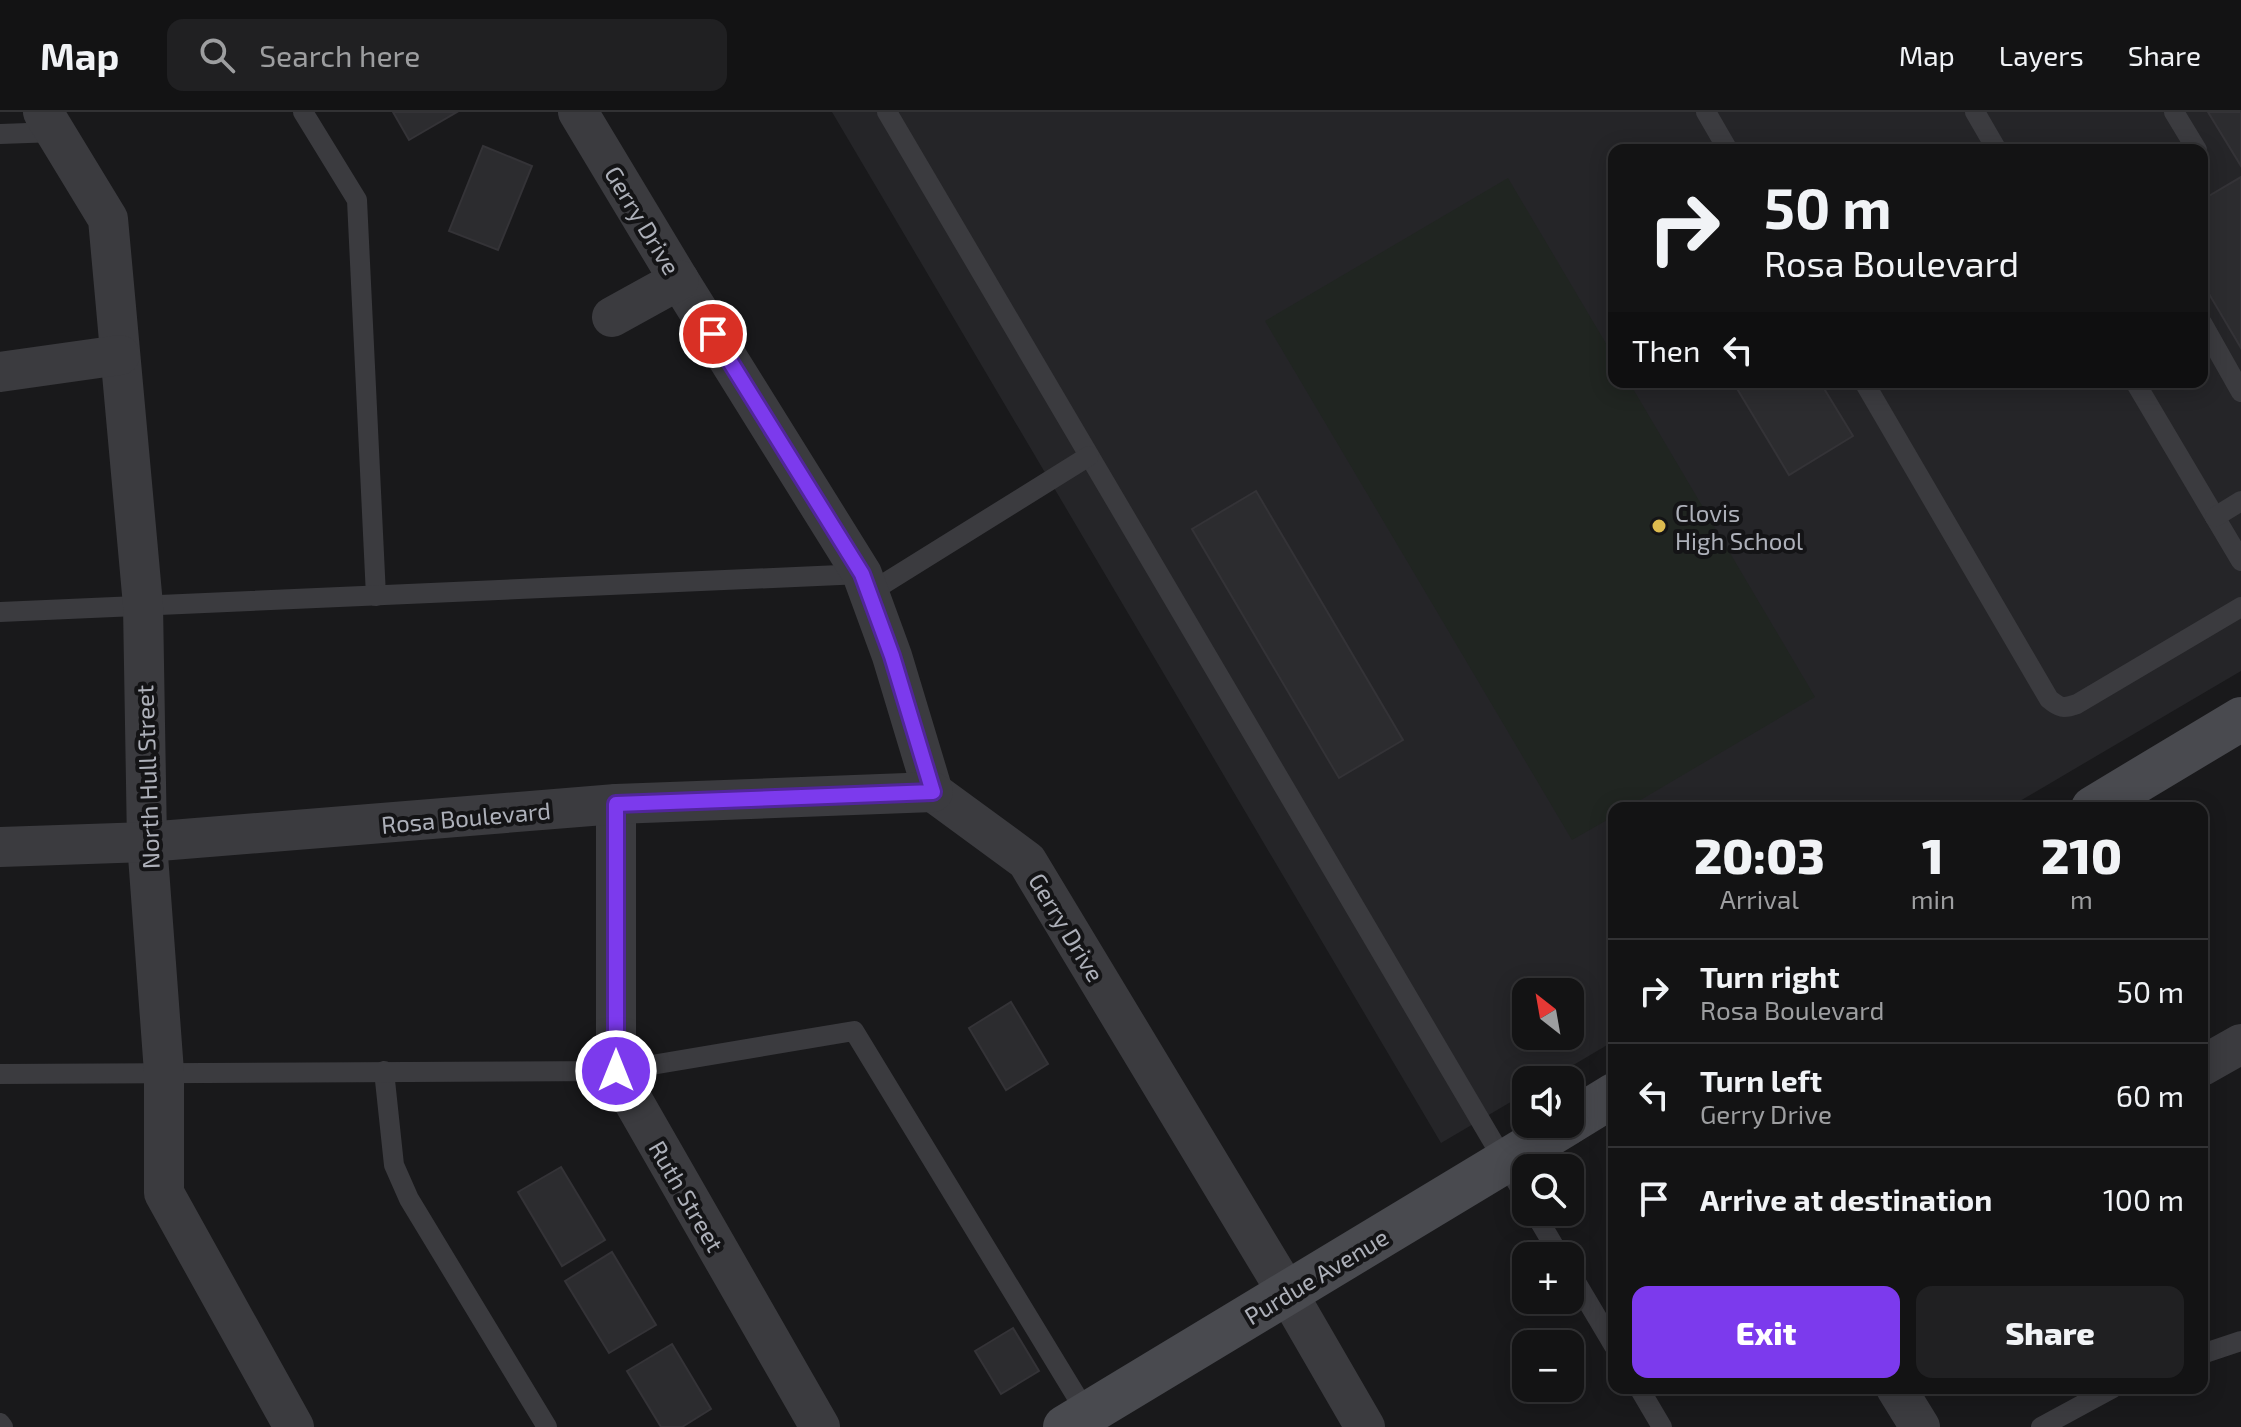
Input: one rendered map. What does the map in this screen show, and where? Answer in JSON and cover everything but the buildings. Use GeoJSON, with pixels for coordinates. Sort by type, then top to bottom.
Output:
{"type":"FeatureCollection","features":[{"type":"Feature","properties":{"kind":"street","name":"Gerry Drive"},"geometry":{"type":"LineString","coordinates":[[578,112],[865,583],[892,656],[933,792],[1027,861],[1365,1427]]}},
{"type":"Feature","properties":{"kind":"street","name":"North Hull Street"},"geometry":{"type":"LineString","coordinates":[[50,122],[108,219],[143,605],[147,842],[164,1072],[164,1193],[294,1427]]}},
{"type":"Feature","properties":{"kind":"street"},"geometry":{"type":"LineString","coordinates":[[612,317],[679,280]]}},
{"type":"Feature","properties":{"kind":"street"},"geometry":{"type":"LineString","coordinates":[[0,372],[120,355]]}},
{"type":"Feature","properties":{"kind":"street"},"geometry":{"type":"LineString","coordinates":[[2103,802],[2241,719]]}},
{"type":"Feature","properties":{"kind":"street","name":"Rosa Boulevard"},"geometry":{"type":"LineString","coordinates":[[0,847],[147,842],[616,804],[933,792]]}},
{"type":"Feature","properties":{"kind":"street","name":"Ruth Street"},"geometry":{"type":"LineString","coordinates":[[616,804],[616,1071],[820,1427]]}},
{"type":"Feature","properties":{"kind":"street"},"geometry":{"type":"LineString","coordinates":[[2208,1063],[2241,1044]]}},
{"type":"Feature","properties":{"kind":"street","name":"Purdue Avenue"},"geometry":{"type":"LineString","coordinates":[[1584,1113],[1608,1099]]}},
{"type":"Feature","properties":{"kind":"street","name":"Purdue Avenue"},"geometry":{"type":"LineString","coordinates":[[1539,1154],[1554,1138]]}},
{"type":"Feature","properties":{"kind":"street","name":"Purdue Avenue"},"geometry":{"type":"LineString","coordinates":[[1082,1423],[1288,1294],[1512,1182]]}},
{"type":"Feature","properties":{"kind":"street"},"geometry":{"type":"LineString","coordinates":[[1900,1394],[1920,1427]]}},
{"type":"Feature","properties":{"kind":"lane"},"geometry":{"type":"LineString","coordinates":[[303,112],[357,200],[376,596]]}},
{"type":"Feature","properties":{"kind":"lane"},"geometry":{"type":"LineString","coordinates":[[887,112],[1512,1175]]}},
{"type":"Feature","properties":{"kind":"lane"},"geometry":{"type":"LineString","coordinates":[[1706,112],[1725,144]]}},
{"type":"Feature","properties":{"kind":"lane"},"geometry":{"type":"LineString","coordinates":[[1975,112],[1994,144]]}},
{"type":"Feature","properties":{"kind":"lane"},"geometry":{"type":"LineString","coordinates":[[2174,112],[2193,144]]}},
{"type":"Feature","properties":{"kind":"lane"},"geometry":{"type":"LineString","coordinates":[[0,134],[50,122]]}},
{"type":"Feature","properties":{"kind":"lane"},"geometry":{"type":"LineString","coordinates":[[2208,334],[2241,392]]}},
{"type":"Feature","properties":{"kind":"lane"},"geometry":{"type":"LineString","coordinates":[[1868,388],[2049,699],[2059,707],[2065,709],[2077,704],[2241,607]]}},
{"type":"Feature","properties":{"kind":"lane"},"geometry":{"type":"LineString","coordinates":[[2139,388],[2241,561]]}},
{"type":"Feature","properties":{"kind":"lane"},"geometry":{"type":"LineString","coordinates":[[0,612],[376,596],[865,583],[1089,456]]}},
{"type":"Feature","properties":{"kind":"lane"},"geometry":{"type":"LineString","coordinates":[[2215,517],[2241,501]]}},
{"type":"Feature","properties":{"kind":"lane"},"geometry":{"type":"LineString","coordinates":[[0,1074],[616,1071],[854,1031],[1082,1423]]}},
{"type":"Feature","properties":{"kind":"lane"},"geometry":{"type":"LineString","coordinates":[[384,1071],[394,1165],[409,1199],[547,1427]]}},
{"type":"Feature","properties":{"kind":"lane"},"geometry":{"type":"LineString","coordinates":[[1584,1296],[1608,1336]]}},
{"type":"Feature","properties":{"kind":"lane"},"geometry":{"type":"LineString","coordinates":[[2208,1352],[2241,1341]]}},
{"type":"Feature","properties":{"kind":"lane"},"geometry":{"type":"LineString","coordinates":[[1643,1394],[1662,1427]]}},
{"type":"Feature","properties":{"kind":"lane"},"geometry":{"type":"LineString","coordinates":[[2041,1427],[2102,1394]]}},
{"type":"Feature","properties":{"kind":"shaded area","name":"Clovis High School"},"geometry":{"type":"Polygon","coordinates":[[[832,112],[2241,112],[2241,671],[2018,802],[1608,802],[1608,1045],[1572,1066],[1512,1066],[1512,1101],[1441,1143],[832,112]]]}},
{"type":"Feature","properties":{"kind":"shaded area"},"geometry":{"type":"Polygon","coordinates":[[[1508,178],[1608,347],[1608,388],[1633,388],[1815,697],[1637,802],[1608,802],[1608,819],[1572,840],[1265,321],[1508,178]]]}},
{"type":"Feature","properties":{"kind":"place","name":"Clovis High School"},"geometry":{"type":"Point","coordinates":[1659,526]}},
{"type":"Feature","properties":{"kind":"route"},"geometry":{"type":"LineString","coordinates":[[616,1071],[616,804],[933,792],[892,656],[862,574],[713,334]]}}]}
